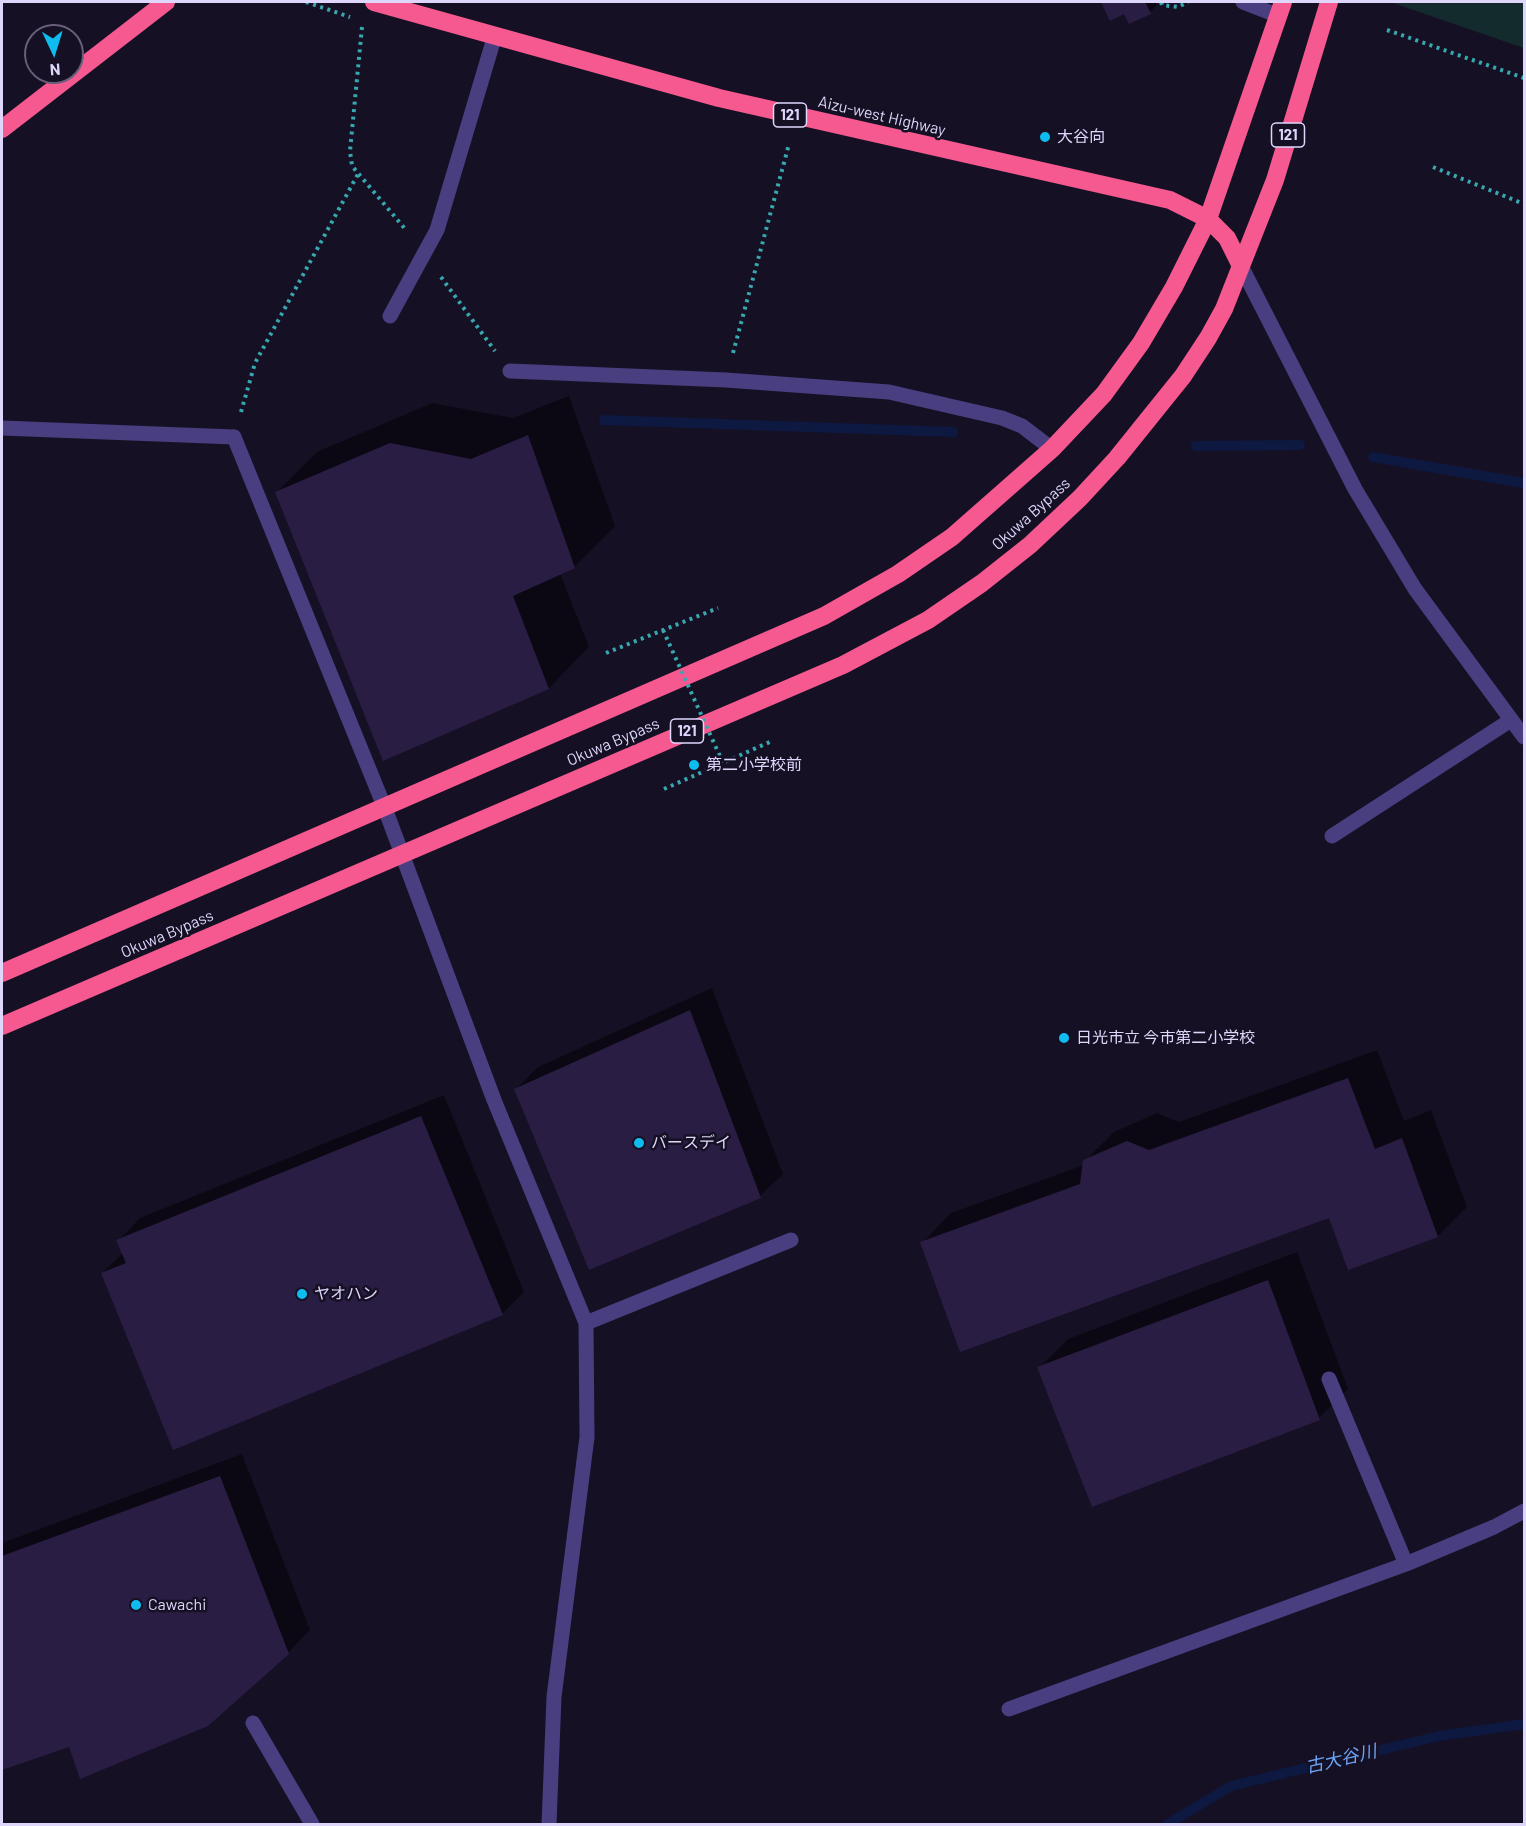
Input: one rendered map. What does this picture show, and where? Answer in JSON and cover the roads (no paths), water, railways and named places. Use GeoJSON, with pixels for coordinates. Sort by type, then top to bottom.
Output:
{"type":"FeatureCollection","features":[{"type":"Feature","properties":{"kind":"highway"},"geometry":{"type":"LineString","coordinates":[[2,129],[166,2]]}},
{"type":"Feature","properties":{"kind":"highway","name":"Aizu-west Highway"},"geometry":{"type":"LineString","coordinates":[[374,2],[719,98],[1170,201],[1208,219],[1227,238],[1241,266]]}},
{"type":"Feature","properties":{"kind":"highway","name":"121"},"geometry":{"type":"LineString","coordinates":[[1241,266],[1275,180],[1329,2]]}},
{"type":"Feature","properties":{"kind":"highway"},"geometry":{"type":"LineString","coordinates":[[1208,219],[1281,9]]}},
{"type":"Feature","properties":{"kind":"highway","name":"Okuwa Bypass"},"geometry":{"type":"LineString","coordinates":[[2,973],[824,616],[898,574],[952,537],[1052,449],[1104,394],[1141,343],[1174,287],[1208,219]]}},
{"type":"Feature","properties":{"kind":"highway","name":"Okuwa Bypass"},"geometry":{"type":"LineString","coordinates":[[2,1026],[843,664],[928,620],[982,583],[1030,545],[1080,498],[1117,458],[1183,376],[1208,339],[1241,266]]}},
{"type":"Feature","properties":{"kind":"street"},"geometry":{"type":"LineString","coordinates":[[1243,2],[1281,9]]}},
{"type":"Feature","properties":{"kind":"street"},"geometry":{"type":"LineString","coordinates":[[390,316],[437,230],[495,35]]}},
{"type":"Feature","properties":{"kind":"street"},"geometry":{"type":"LineString","coordinates":[[1241,266],[1355,489],[1415,589],[1524,737]]}},
{"type":"Feature","properties":{"kind":"street"},"geometry":{"type":"LineString","coordinates":[[510,371],[726,380],[889,392],[1002,418],[1022,426],[1052,449]]}},
{"type":"Feature","properties":{"kind":"street"},"geometry":{"type":"LineString","coordinates":[[2,428],[234,437],[384,806],[494,1100],[586,1323],[587,1437],[554,1696],[549,1824]]}},
{"type":"Feature","properties":{"kind":"street"},"geometry":{"type":"LineString","coordinates":[[1332,836],[1511,720]]}},
{"type":"Feature","properties":{"kind":"street"},"geometry":{"type":"LineString","coordinates":[[586,1323],[790,1240]]}},
{"type":"Feature","properties":{"kind":"street"},"geometry":{"type":"LineString","coordinates":[[1329,1379],[1406,1564]]}},
{"type":"Feature","properties":{"kind":"street"},"geometry":{"type":"LineString","coordinates":[[1008,1708],[1406,1564],[1494,1527],[1524,1511]]}},
{"type":"Feature","properties":{"kind":"street"},"geometry":{"type":"LineString","coordinates":[[253,1722],[312,1824]]}},
{"type":"Feature","properties":{"kind":"waterway"},"geometry":{"type":"LineString","coordinates":[[604,420],[953,432]]}},
{"type":"Feature","properties":{"kind":"waterway"},"geometry":{"type":"LineString","coordinates":[[1196,446],[1300,445]]}},
{"type":"Feature","properties":{"kind":"waterway"},"geometry":{"type":"LineString","coordinates":[[1373,457],[1524,483]]}},
{"type":"Feature","properties":{"kind":"waterway","name":"古大谷川"},"geometry":{"type":"LineString","coordinates":[[1168,1824],[1231,1786],[1439,1736],[1524,1724]]}},
{"type":"Feature","properties":{"kind":"place","name":"大谷向"},"geometry":{"type":"Point","coordinates":[1045,137]}},
{"type":"Feature","properties":{"kind":"place","name":"第二小学校前"},"geometry":{"type":"Point","coordinates":[694,765]}},
{"type":"Feature","properties":{"kind":"place","name":"日光市立 今市第二小学校"},"geometry":{"type":"Point","coordinates":[1064,1038]}},
{"type":"Feature","properties":{"kind":"place","name":"バースデイ"},"geometry":{"type":"Point","coordinates":[639,1143]}},
{"type":"Feature","properties":{"kind":"place","name":"ヤオハン"},"geometry":{"type":"Point","coordinates":[302,1294]}},
{"type":"Feature","properties":{"kind":"place","name":"Cawachi"},"geometry":{"type":"Point","coordinates":[136,1605]}}]}
